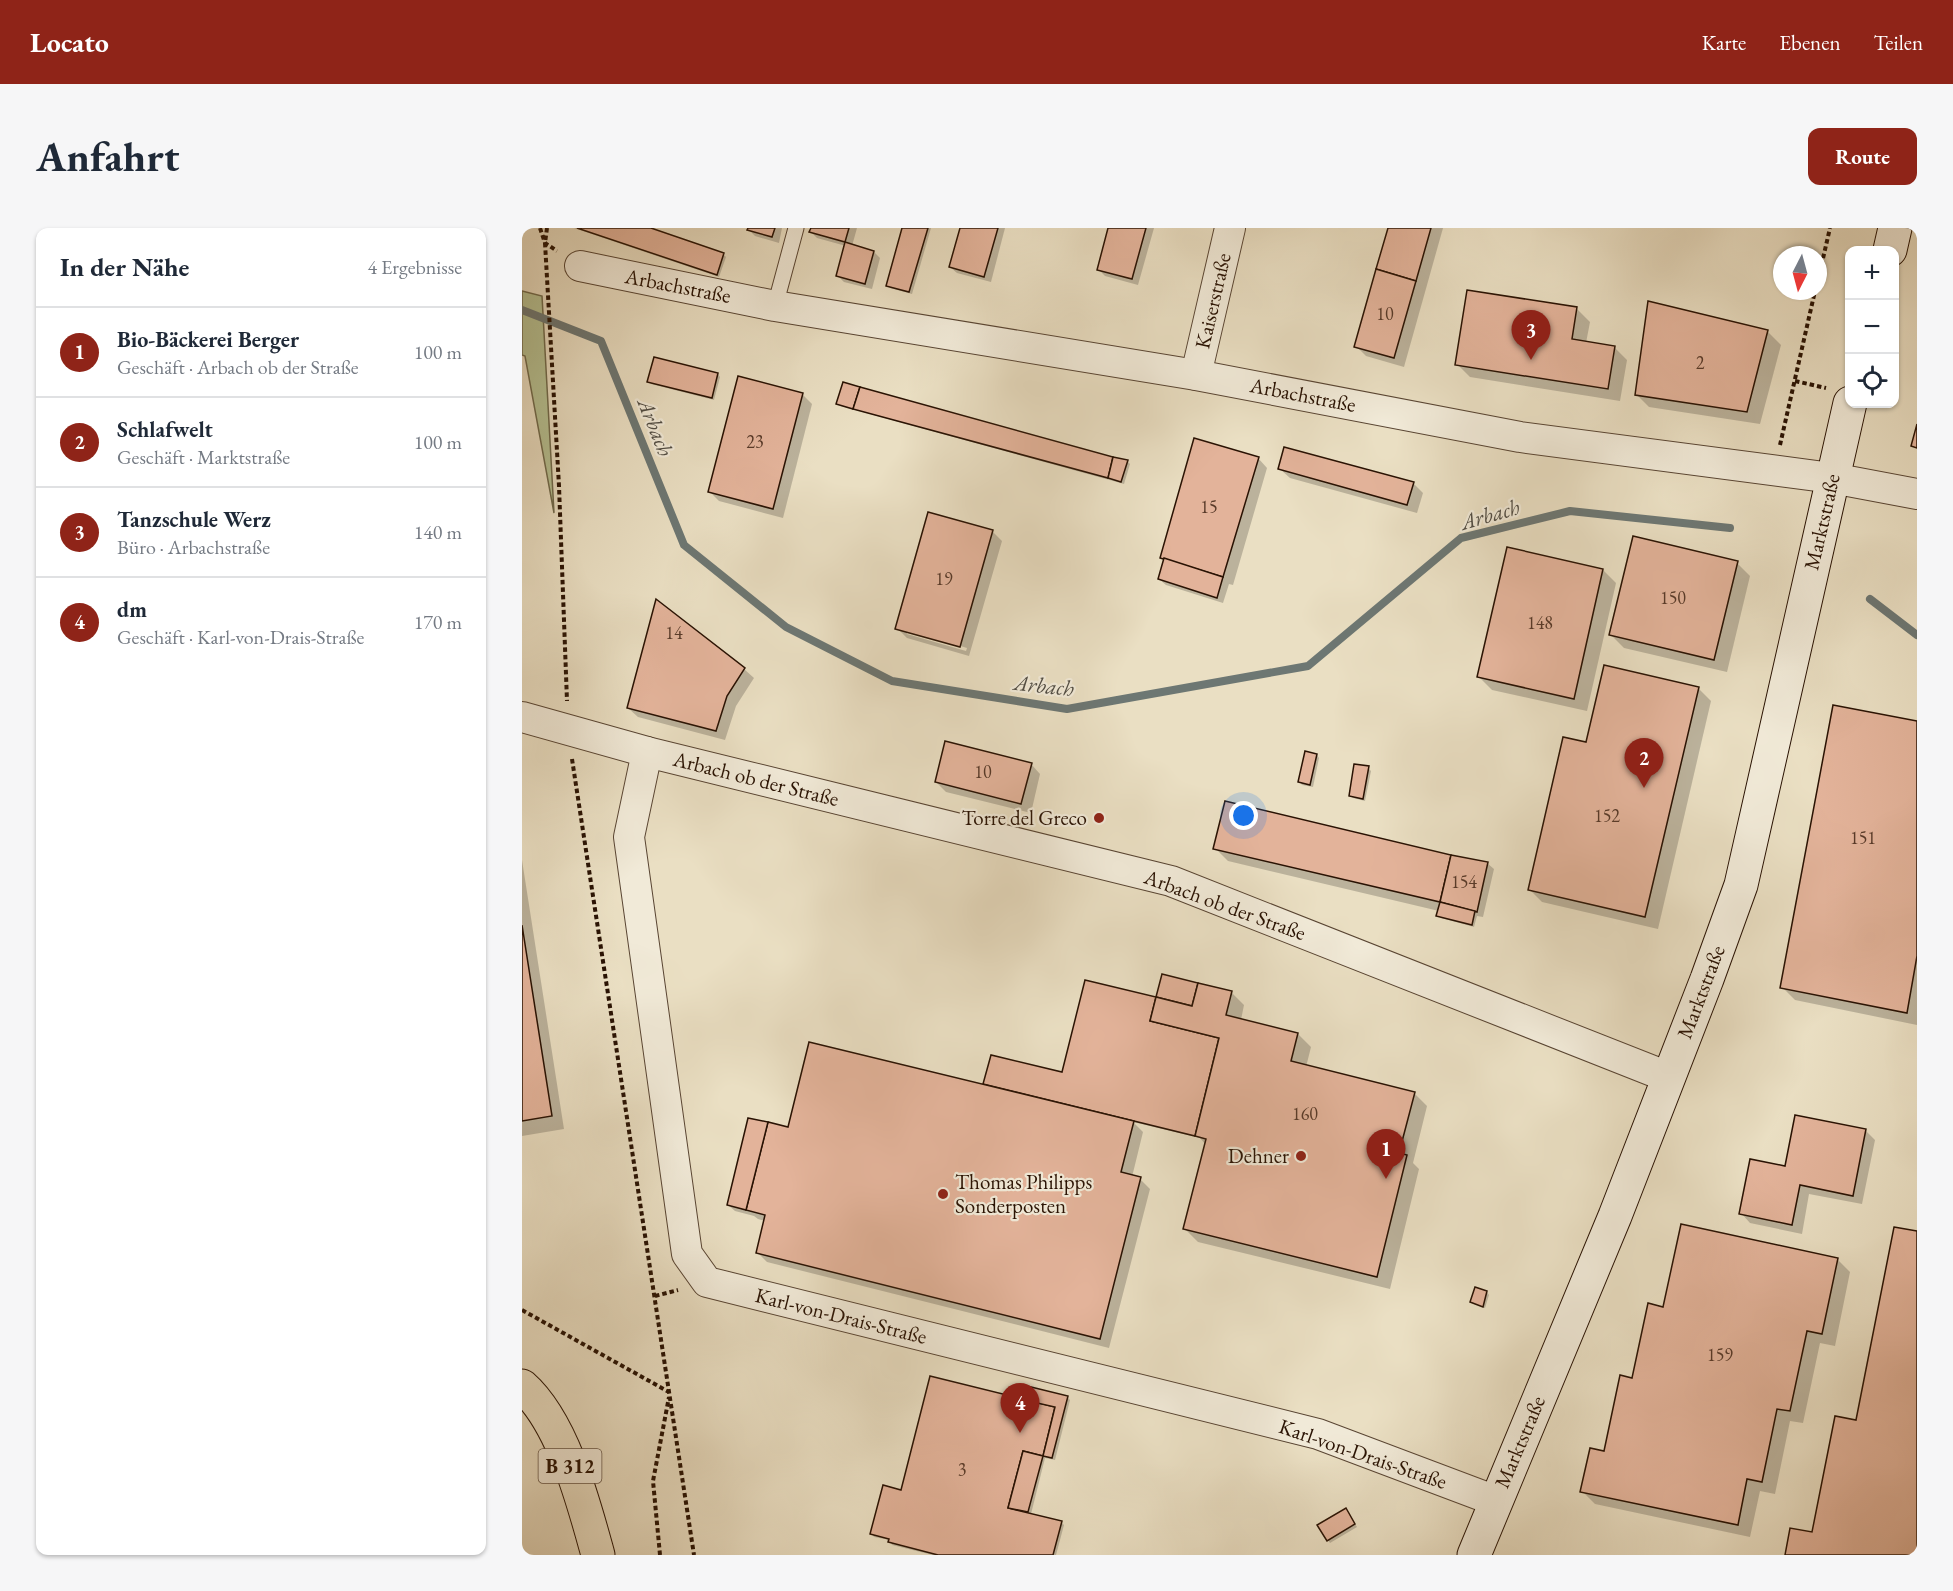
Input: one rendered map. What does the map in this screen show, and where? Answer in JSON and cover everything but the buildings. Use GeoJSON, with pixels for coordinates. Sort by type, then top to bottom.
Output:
{"type":"FeatureCollection","features":[{"type":"Feature","properties":{"kind":"main road"},"geometry":{"type":"LineString","coordinates":[[1891,246],[1895,228]]}},
{"type":"Feature","properties":{"kind":"main road","name":"Marktstraße"},"geometry":{"type":"LineString","coordinates":[[1474,1555],[1615,1216],[1741,885],[1832,478],[1839,396]]}},
{"type":"Feature","properties":{"kind":"main road","name":"B 312"},"geometry":{"type":"LineString","coordinates":[[522,1386],[531,1394],[554,1429],[585,1508],[598,1555]]}},
{"type":"Feature","properties":{"kind":"street","name":"Kaiserstraße"},"geometry":{"type":"LineString","coordinates":[[1196,375],[1230,228]]}},
{"type":"Feature","properties":{"kind":"street","name":"Arbachstraße"},"geometry":{"type":"LineString","coordinates":[[580,266],[775,306],[1196,375],[1520,437],[1832,478],[1917,494]]}},
{"type":"Feature","properties":{"kind":"street","name":"Arbach ob der Straße"},"geometry":{"type":"LineString","coordinates":[[522,717],[647,752],[1171,881],[1668,1077]]}},
{"type":"Feature","properties":{"kind":"street","name":"Karl-von-Drais-Straße"},"geometry":{"type":"LineString","coordinates":[[647,752],[629,837],[687,1254],[707,1282],[1318,1434],[1496,1501]]}},
{"type":"Feature","properties":{"kind":"lane"},"geometry":{"type":"LineString","coordinates":[[775,306],[796,228]]}},
{"type":"Feature","properties":{"kind":"path"},"geometry":{"type":"LineString","coordinates":[[540,228],[545,243]]}},
{"type":"Feature","properties":{"kind":"path"},"geometry":{"type":"LineString","coordinates":[[547,228],[545,243],[550,364],[559,486],[568,729],[694,1555]]}},
{"type":"Feature","properties":{"kind":"path"},"geometry":{"type":"LineString","coordinates":[[1826,246],[1830,228]]}},
{"type":"Feature","properties":{"kind":"path"},"geometry":{"type":"LineString","coordinates":[[1774,470],[1813,300]]}},
{"type":"Feature","properties":{"kind":"path"},"geometry":{"type":"LineString","coordinates":[[1795,381],[1839,396]]}},
{"type":"Feature","properties":{"kind":"path"},"geometry":{"type":"LineString","coordinates":[[522,1310],[670,1393]]}},
{"type":"Feature","properties":{"kind":"path"},"geometry":{"type":"LineString","coordinates":[[660,1555],[653,1481],[670,1393]]}},
{"type":"Feature","properties":{"kind":"green space"},"geometry":{"type":"Polygon","coordinates":[[[522,291],[542,296],[554,513],[525,356],[522,355],[522,291]]]}},
{"type":"Feature","properties":{"kind":"waterway","name":"Arbach"},"geometry":{"type":"LineString","coordinates":[[522,310],[601,341],[684,545],[786,627],[892,681],[1067,709],[1308,666],[1461,538],[1570,511],[1730,528]]}},
{"type":"Feature","properties":{"kind":"waterway","name":"Arbach"},"geometry":{"type":"LineString","coordinates":[[1870,599],[1917,635]]}},
{"type":"Feature","properties":{"kind":"place","name":"Tanzschule Werz"},"geometry":{"type":"Point","coordinates":[1531,360]}},
{"type":"Feature","properties":{"kind":"place","name":"Schlafwelt"},"geometry":{"type":"Point","coordinates":[1644,788]}},
{"type":"Feature","properties":{"kind":"place","name":"Torre del Greco"},"geometry":{"type":"Point","coordinates":[1099,818]}},
{"type":"Feature","properties":{"kind":"place","name":"Dehner"},"geometry":{"type":"Point","coordinates":[1301,1156]}},
{"type":"Feature","properties":{"kind":"place","name":"Bio-Bäckerei Berger"},"geometry":{"type":"Point","coordinates":[1386,1179]}},
{"type":"Feature","properties":{"kind":"place","name":"Thomas Philipps Sonderposten"},"geometry":{"type":"Point","coordinates":[943,1194]}},
{"type":"Feature","properties":{"kind":"place","name":"dm"},"geometry":{"type":"Point","coordinates":[1020,1433]}}]}
